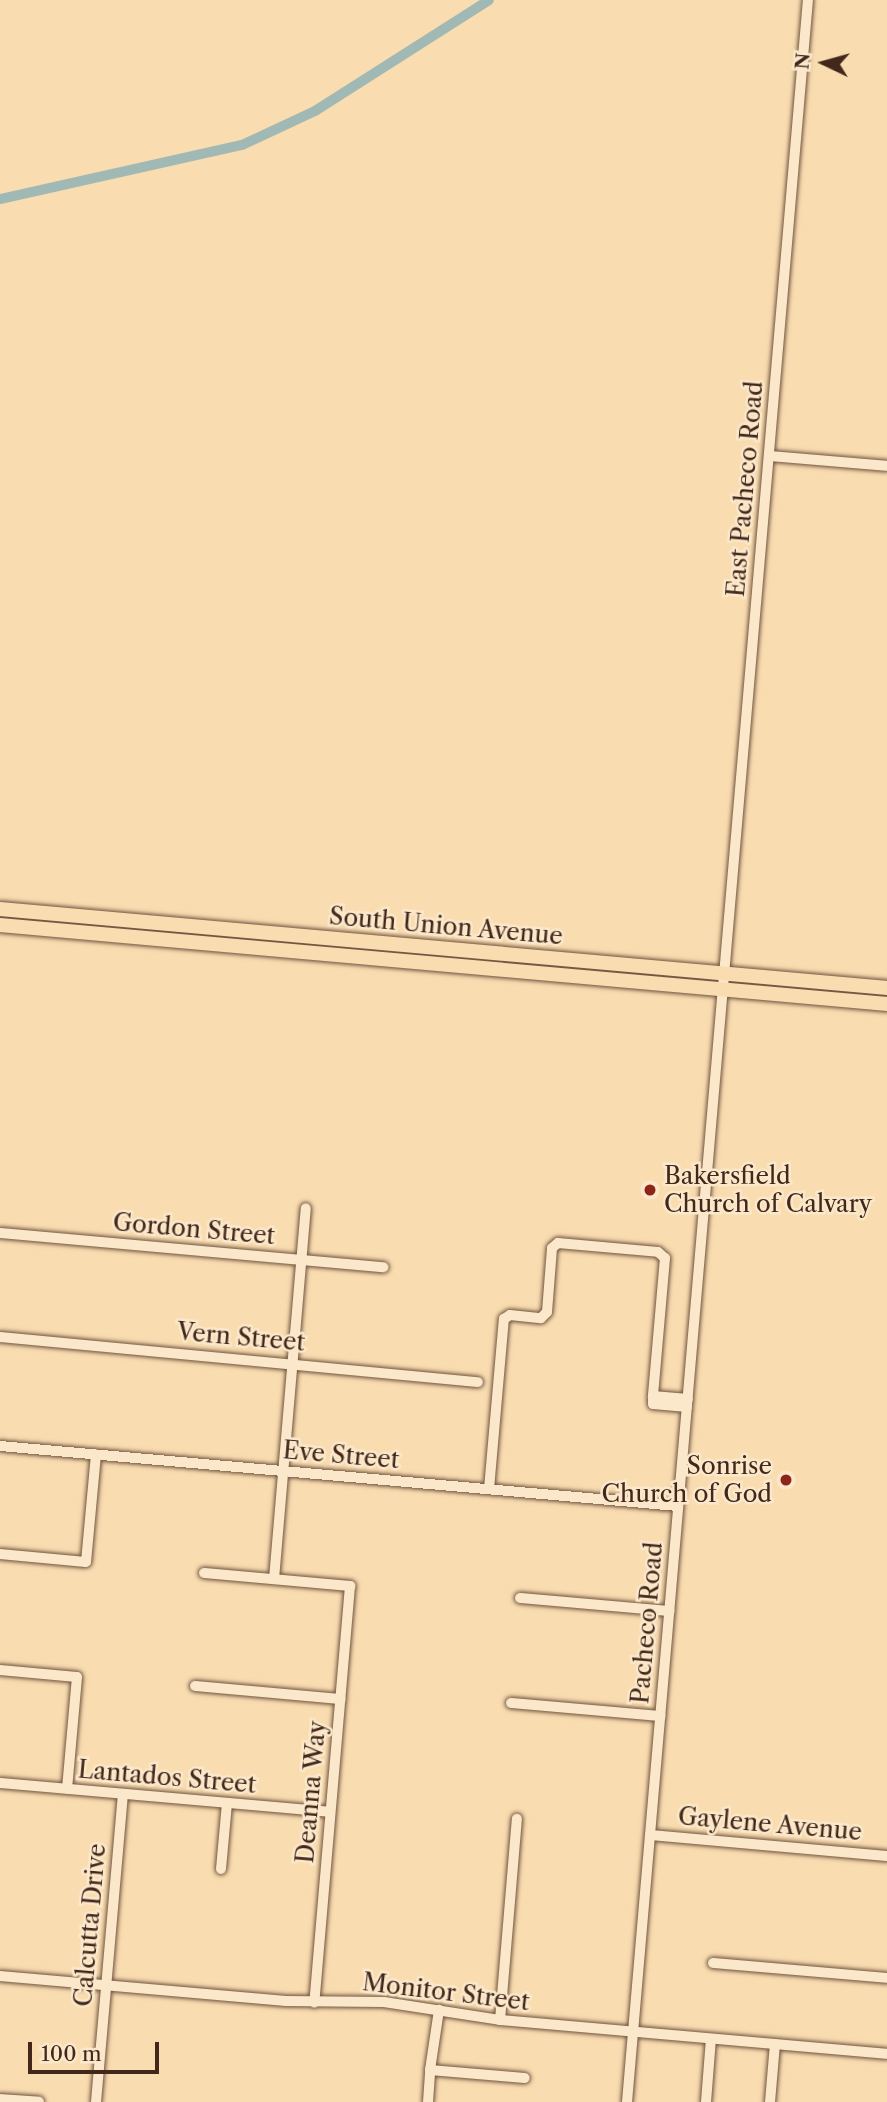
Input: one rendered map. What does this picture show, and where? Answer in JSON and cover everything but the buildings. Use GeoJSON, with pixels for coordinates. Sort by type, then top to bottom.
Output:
{"type":"FeatureCollection","features":[{"type":"Feature","properties":{"kind":"main road","name":"South Union Avenue"},"geometry":{"type":"LineString","coordinates":[[0,909],[330,938],[724,981],[883,1003]]}},
{"type":"Feature","properties":{"kind":"main road"},"geometry":{"type":"LineString","coordinates":[[0,918],[33,921],[47,913]]}},
{"type":"Feature","properties":{"kind":"main road","name":"South Union Avenue"},"geometry":{"type":"LineString","coordinates":[[0,925],[249,948],[724,981],[887,988]]}},
{"type":"Feature","properties":{"kind":"main road"},"geometry":{"type":"LineString","coordinates":[[105,935],[121,929],[184,934],[189,931],[188,926]]}},
{"type":"Feature","properties":{"kind":"main road"},"geometry":{"type":"LineString","coordinates":[[249,948],[254,940],[317,945],[330,938]]}},
{"type":"Feature","properties":{"kind":"street","name":"East Pacheco Road"},"geometry":{"type":"LineString","coordinates":[[724,981],[808,0]]}},
{"type":"Feature","properties":{"kind":"street"},"geometry":{"type":"LineString","coordinates":[[769,456],[887,466]]}},
{"type":"Feature","properties":{"kind":"street","name":"Pacheco Road"},"geometry":{"type":"LineString","coordinates":[[627,2102],[724,981]]}},
{"type":"Feature","properties":{"kind":"street"},"geometry":{"type":"LineString","coordinates":[[204,1573],[274,1579],[306,1208]]}},
{"type":"Feature","properties":{"kind":"street","name":"Gordon Street"},"geometry":{"type":"LineString","coordinates":[[0,1233],[383,1266]]}},
{"type":"Feature","properties":{"kind":"street"},"geometry":{"type":"LineString","coordinates":[[489,1489],[505,1319],[510,1315],[541,1318],[547,1312],[552,1248],[558,1243],[658,1252],[665,1258],[653,1396],[687,1403]]}},
{"type":"Feature","properties":{"kind":"street","name":"Vern Street"},"geometry":{"type":"LineString","coordinates":[[0,1337],[478,1382]]}},
{"type":"Feature","properties":{"kind":"street","name":"Eve Street"},"geometry":{"type":"LineString","coordinates":[[0,1446],[678,1506]]}},
{"type":"Feature","properties":{"kind":"street"},"geometry":{"type":"LineString","coordinates":[[0,1554],[86,1562],[96,1454]]}},
{"type":"Feature","properties":{"kind":"street","name":"Deanna Way"},"geometry":{"type":"LineString","coordinates":[[274,1579],[350,1586],[314,2002]]}},
{"type":"Feature","properties":{"kind":"street"},"geometry":{"type":"LineString","coordinates":[[520,1598],[669,1611]]}},
{"type":"Feature","properties":{"kind":"street"},"geometry":{"type":"LineString","coordinates":[[0,1670],[77,1677],[67,1789]]}},
{"type":"Feature","properties":{"kind":"street"},"geometry":{"type":"LineString","coordinates":[[195,1686],[340,1699]]}},
{"type":"Feature","properties":{"kind":"street"},"geometry":{"type":"LineString","coordinates":[[511,1703],[660,1716]]}},
{"type":"Feature","properties":{"kind":"street","name":"Lantados Street"},"geometry":{"type":"LineString","coordinates":[[0,1783],[330,1812]]}},
{"type":"Feature","properties":{"kind":"street","name":"Calcutta Drive"},"geometry":{"type":"LineString","coordinates":[[96,2102],[123,1794]]}},
{"type":"Feature","properties":{"kind":"street"},"geometry":{"type":"LineString","coordinates":[[221,1869],[227,1803]]}},
{"type":"Feature","properties":{"kind":"street"},"geometry":{"type":"LineString","coordinates":[[500,2020],[517,1819]]}},
{"type":"Feature","properties":{"kind":"street","name":"Gaylene Avenue"},"geometry":{"type":"LineString","coordinates":[[650,1835],[887,1856]]}},
{"type":"Feature","properties":{"kind":"street"},"geometry":{"type":"LineString","coordinates":[[713,1963],[887,1978]]}},
{"type":"Feature","properties":{"kind":"street","name":"Monitor Street"},"geometry":{"type":"LineString","coordinates":[[0,1976],[314,2002],[384,2002],[500,2020],[887,2054]]}},
{"type":"Feature","properties":{"kind":"street"},"geometry":{"type":"LineString","coordinates":[[428,2102],[439,2010]]}},
{"type":"Feature","properties":{"kind":"street"},"geometry":{"type":"LineString","coordinates":[[706,2102],[711,2039]]}},
{"type":"Feature","properties":{"kind":"street"},"geometry":{"type":"LineString","coordinates":[[770,2102],[775,2045]]}},
{"type":"Feature","properties":{"kind":"street"},"geometry":{"type":"LineString","coordinates":[[430,2070],[525,2078]]}},
{"type":"Feature","properties":{"kind":"street"},"geometry":{"type":"LineString","coordinates":[[0,2099],[38,2102]]}},
{"type":"Feature","properties":{"kind":"waterway"},"geometry":{"type":"LineString","coordinates":[[0,199],[242,145],[315,111],[489,0]]}},
{"type":"Feature","properties":{"kind":"place","name":"Bakersfield Church of Calvary"},"geometry":{"type":"Point","coordinates":[650,1190]}},
{"type":"Feature","properties":{"kind":"place","name":"Sonrise Church of God"},"geometry":{"type":"Point","coordinates":[786,1480]}}]}
